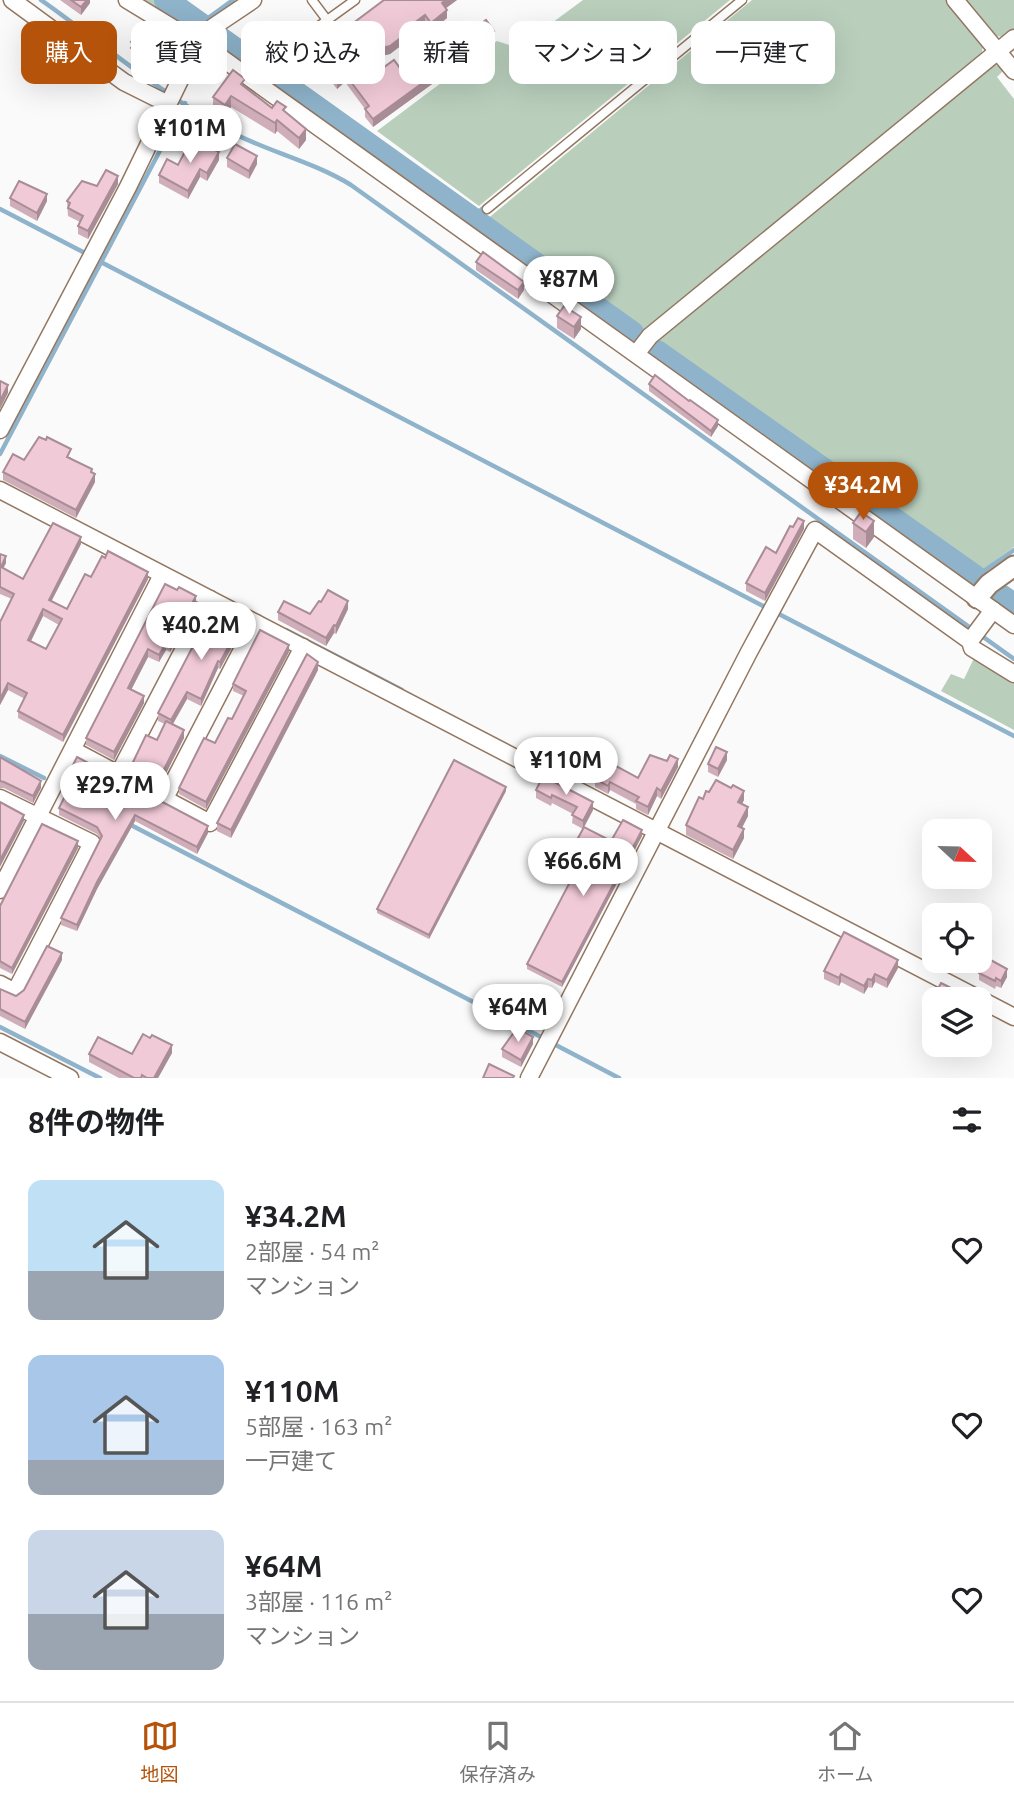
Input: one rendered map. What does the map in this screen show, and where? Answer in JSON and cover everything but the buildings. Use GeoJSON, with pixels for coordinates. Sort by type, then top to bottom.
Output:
{"type":"FeatureCollection","features":[{"type":"Feature","properties":{"kind":"street"},"geometry":{"type":"LineString","coordinates":[[12,0],[124,82],[171,97]]}},
{"type":"Feature","properties":{"kind":"street"},"geometry":{"type":"LineString","coordinates":[[127,0],[172,21]]}},
{"type":"Feature","properties":{"kind":"street"},"geometry":{"type":"LineString","coordinates":[[227,21],[253,0]]}},
{"type":"Feature","properties":{"kind":"street"},"geometry":{"type":"LineString","coordinates":[[956,0],[1014,71]]}},
{"type":"Feature","properties":{"kind":"street"},"geometry":{"type":"LineString","coordinates":[[636,354],[650,336],[1014,38]]}},
{"type":"Feature","properties":{"kind":"street"},"geometry":{"type":"LineString","coordinates":[[227,62],[1014,625]]}},
{"type":"Feature","properties":{"kind":"street"},"geometry":{"type":"LineString","coordinates":[[0,430],[128,187],[179,84]]}},
{"type":"Feature","properties":{"kind":"street"},"geometry":{"type":"LineString","coordinates":[[0,490],[571,785],[659,827],[1014,1017]]}},
{"type":"Feature","properties":{"kind":"street"},"geometry":{"type":"LineString","coordinates":[[529,1078],[815,530],[974,635]]}},
{"type":"Feature","properties":{"kind":"street"},"geometry":{"type":"LineString","coordinates":[[977,598],[989,584],[1014,566]]}},
{"type":"Feature","properties":{"kind":"street"},"geometry":{"type":"LineString","coordinates":[[0,890],[163,575]]}},
{"type":"Feature","properties":{"kind":"street"},"geometry":{"type":"LineString","coordinates":[[119,774],[209,599]]}},
{"type":"Feature","properties":{"kind":"street"},"geometry":{"type":"LineString","coordinates":[[993,610],[974,635],[972,648],[1014,674]]}},
{"type":"Feature","properties":{"kind":"street"},"geometry":{"type":"LineString","coordinates":[[165,798],[256,623]]}},
{"type":"Feature","properties":{"kind":"street"},"geometry":{"type":"LineString","coordinates":[[73,750],[210,823],[303,647]]}},
{"type":"Feature","properties":{"kind":"street"},"geometry":{"type":"LineString","coordinates":[[0,798],[92,843],[15,992],[0,984]]}},
{"type":"Feature","properties":{"kind":"street"},"geometry":{"type":"LineString","coordinates":[[0,1042],[70,1078]]}},
{"type":"Feature","properties":{"kind":"lane"},"geometry":{"type":"LineString","coordinates":[[312,0],[327,20],[355,0]]}},
{"type":"Feature","properties":{"kind":"lane"},"geometry":{"type":"LineString","coordinates":[[486,209],[742,0]]}},
{"type":"Feature","properties":{"kind":"green space"},"geometry":{"type":"Polygon","coordinates":[[[141,0],[154,0],[184,21],[173,21],[141,0]]]}},
{"type":"Feature","properties":{"kind":"green space"},"geometry":{"type":"Polygon","coordinates":[[[583,0],[730,0],[704,21],[691,21],[691,32],[677,43],[677,21],[555,21],[583,0]]]}},
{"type":"Feature","properties":{"kind":"green space"},"geometry":{"type":"Polygon","coordinates":[[[752,0],[949,0],[983,45],[981,58],[643,334],[486,220],[650,84],[677,84],[677,62],[691,50],[691,84],[835,84],[835,21],[727,21],[752,0]]]}},
{"type":"Feature","properties":{"kind":"green space"},"geometry":{"type":"Polygon","coordinates":[[[961,0],[1014,0],[1014,30],[1003,37],[991,35],[961,0]]]}},
{"type":"Feature","properties":{"kind":"green space"},"geometry":{"type":"Polygon","coordinates":[[[497,41],[509,45],[509,84],[628,84],[479,206],[377,131],[440,84],[495,84],[497,41]]]}},
{"type":"Feature","properties":{"kind":"green space"},"geometry":{"type":"Polygon","coordinates":[[[993,64],[1005,69],[997,77],[1014,99],[1014,547],[978,573],[654,340],[993,64]]]}},
{"type":"Feature","properties":{"kind":"green space"},"geometry":{"type":"Polygon","coordinates":[[[976,654],[1014,679],[1014,730],[941,691],[951,674],[964,679],[976,654]]]}},
{"type":"Feature","properties":{"kind":"waterway"},"geometry":{"type":"LineString","coordinates":[[41,0],[154,84],[201,115],[240,137],[320,169],[351,185],[1014,659]]}},
{"type":"Feature","properties":{"kind":"waterway"},"geometry":{"type":"LineString","coordinates":[[166,0],[632,333]]}},
{"type":"Feature","properties":{"kind":"waterway"},"geometry":{"type":"LineString","coordinates":[[204,21],[233,0]]}},
{"type":"Feature","properties":{"kind":"waterway"},"geometry":{"type":"LineString","coordinates":[[0,454],[185,103]]}},
{"type":"Feature","properties":{"kind":"waterway"},"geometry":{"type":"LineString","coordinates":[[471,218],[487,205]]}},
{"type":"Feature","properties":{"kind":"waterway"},"geometry":{"type":"LineString","coordinates":[[0,209],[83,252]]}},
{"type":"Feature","properties":{"kind":"waterway"},"geometry":{"type":"LineString","coordinates":[[97,260],[767,608]]}},
{"type":"Feature","properties":{"kind":"waterway"},"geometry":{"type":"LineString","coordinates":[[657,352],[978,579]]}},
{"type":"Feature","properties":{"kind":"waterway"},"geometry":{"type":"LineString","coordinates":[[975,577],[1014,550]]}},
{"type":"Feature","properties":{"kind":"waterway"},"geometry":{"type":"LineString","coordinates":[[1001,596],[1014,605]]}},
{"type":"Feature","properties":{"kind":"waterway"},"geometry":{"type":"LineString","coordinates":[[775,612],[1014,736]]}},
{"type":"Feature","properties":{"kind":"waterway"},"geometry":{"type":"LineString","coordinates":[[286,630],[402,690]]}},
{"type":"Feature","properties":{"kind":"waterway"},"geometry":{"type":"LineString","coordinates":[[0,756],[44,778]]}},
{"type":"Feature","properties":{"kind":"waterway"},"geometry":{"type":"LineString","coordinates":[[127,823],[543,1038]]}},
{"type":"Feature","properties":{"kind":"waterway"},"geometry":{"type":"LineString","coordinates":[[0,1027],[100,1078]]}},
{"type":"Feature","properties":{"kind":"waterway"},"geometry":{"type":"LineString","coordinates":[[552,1043],[619,1078]]}}]}
